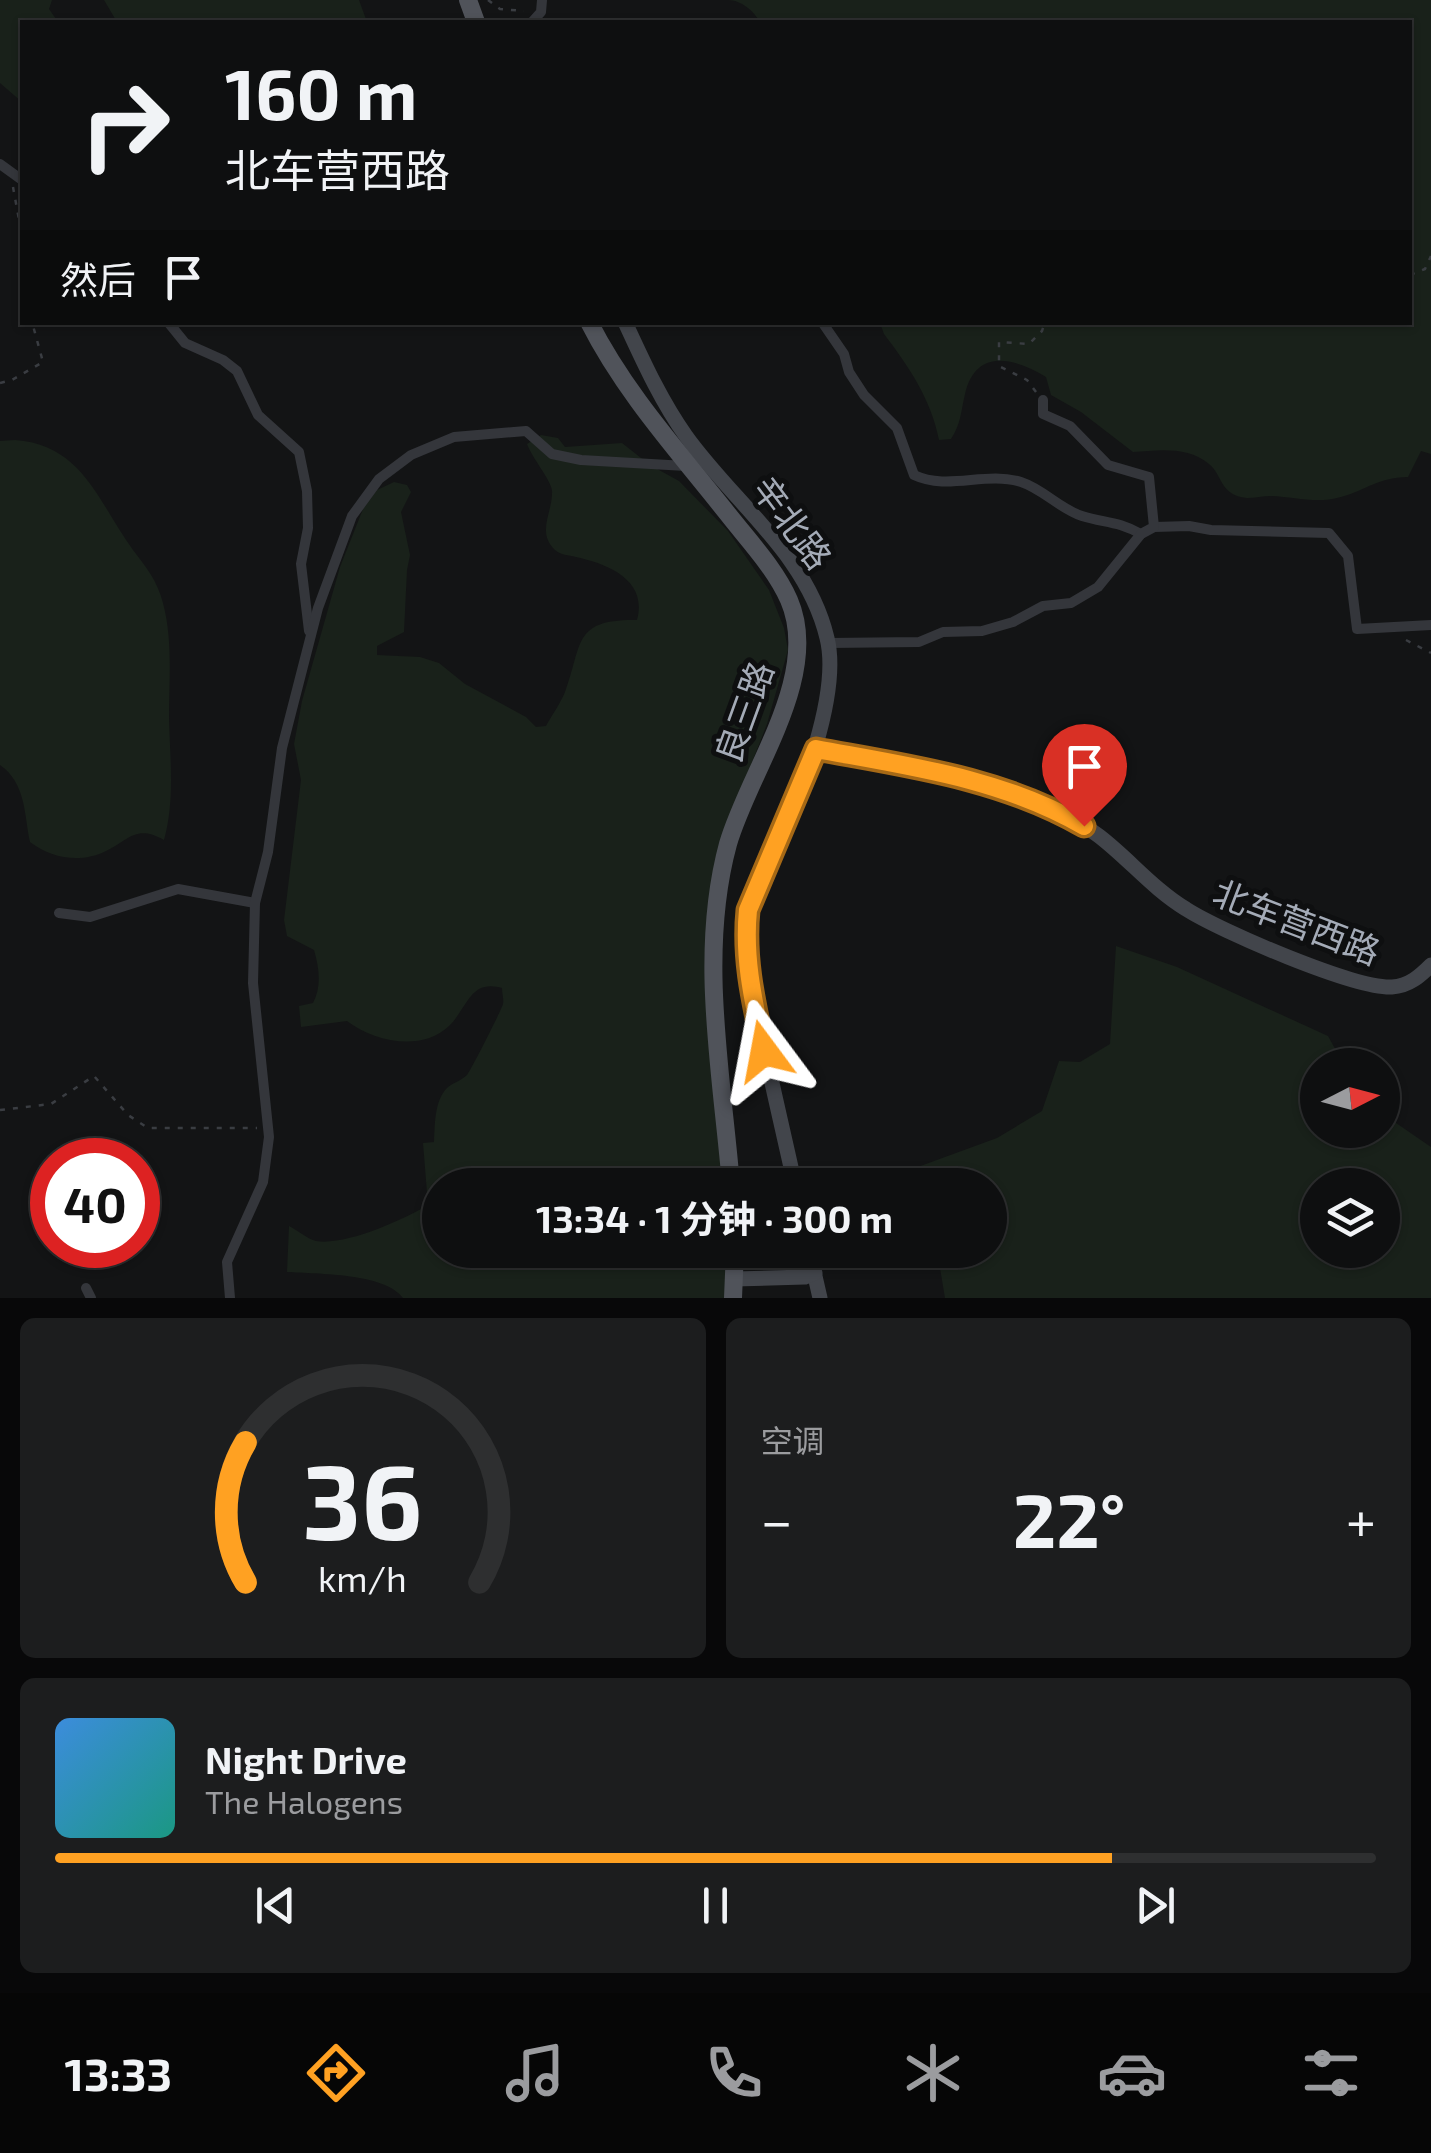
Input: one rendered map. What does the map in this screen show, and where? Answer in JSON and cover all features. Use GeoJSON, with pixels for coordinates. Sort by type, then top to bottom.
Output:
{"type":"FeatureCollection","features":[{"type":"Feature","properties":{"kind":"main road","name":"良三路"},"geometry":{"type":"LineString","coordinates":[[591,325],[622,380],[783,588],[794,616],[798,653],[781,711],[729,842],[716,910],[714,982],[730,1168]]}},
{"type":"Feature","properties":{"kind":"street"},"geometry":{"type":"LineString","coordinates":[[170,325],[185,343],[223,360],[237,371],[258,416],[299,452],[308,491],[308,528],[302,564],[310,637]]}},
{"type":"Feature","properties":{"kind":"street","name":"辛北路"},"geometry":{"type":"LineString","coordinates":[[626,325],[686,436],[789,555],[820,611],[829,643],[816,749],[753,894],[746,932],[750,984],[791,1168]]}},
{"type":"Feature","properties":{"kind":"street"},"geometry":{"type":"LineString","coordinates":[[824,325],[864,395],[897,428],[914,475],[932,483],[1022,482],[1080,516],[1120,522],[1141,534]]}},
{"type":"Feature","properties":{"kind":"street"},"geometry":{"type":"LineString","coordinates":[[1042,400],[1043,414],[1070,426],[1108,465],[1149,477],[1154,527]]}},
{"type":"Feature","properties":{"kind":"street"},"geometry":{"type":"LineString","coordinates":[[230,1298],[227,1262],[263,1182],[269,1128],[254,983],[255,903],[268,852],[282,748],[310,637],[352,516],[379,479],[411,455],[454,437],[526,431],[552,454],[581,460],[690,466]]}},
{"type":"Feature","properties":{"kind":"street"},"geometry":{"type":"LineString","coordinates":[[829,643],[918,642],[943,632],[982,632],[1043,606],[1071,603],[1098,587],[1141,534],[1154,527],[1329,533],[1348,556],[1357,629],[1431,624]]}},
{"type":"Feature","properties":{"kind":"street","name":"北车营西路"},"geometry":{"type":"LineString","coordinates":[[816,749],[968,778],[1040,804],[1099,836],[1186,910],[1264,947],[1382,987],[1410,983],[1431,965]]}},
{"type":"Feature","properties":{"kind":"street"},"geometry":{"type":"LineString","coordinates":[[59,913],[90,916],[178,889],[255,903]]}},
{"type":"Feature","properties":{"kind":"street"},"geometry":{"type":"LineString","coordinates":[[813,1268],[820,1298]]}},
{"type":"Feature","properties":{"kind":"street"},"geometry":{"type":"LineString","coordinates":[[733,1289],[814,1273]]}},
{"type":"Feature","properties":{"kind":"path"},"geometry":{"type":"LineString","coordinates":[[488,0],[500,9],[541,6]]}},
{"type":"Feature","properties":{"kind":"path"},"geometry":{"type":"LineString","coordinates":[[5,167],[20,228]]}},
{"type":"Feature","properties":{"kind":"path"},"geometry":{"type":"LineString","coordinates":[[1412,274],[1425,269],[1431,256]]}},
{"type":"Feature","properties":{"kind":"path"},"geometry":{"type":"LineString","coordinates":[[0,383],[43,362],[33,325]]}},
{"type":"Feature","properties":{"kind":"path"},"geometry":{"type":"LineString","coordinates":[[1042,400],[1027,380],[998,366],[999,342],[1029,344],[1043,325]]}},
{"type":"Feature","properties":{"kind":"path"},"geometry":{"type":"LineString","coordinates":[[1384,628],[1431,653]]}},
{"type":"Feature","properties":{"kind":"path"},"geometry":{"type":"LineString","coordinates":[[0,1110],[51,1104],[94,1076],[128,1115],[148,1128],[269,1128]]}},
{"type":"Feature","properties":{"kind":"shaded area"},"geometry":{"type":"Polygon","coordinates":[[[0,0],[52,0],[49,9],[57,20],[20,20],[20,100],[0,83],[0,0]]]}},
{"type":"Feature","properties":{"kind":"shaded area"},"geometry":{"type":"Polygon","coordinates":[[[104,0],[359,0],[366,20],[116,20],[104,0]]]}},
{"type":"Feature","properties":{"kind":"shaded area"},"geometry":{"type":"Polygon","coordinates":[[[728,0],[1431,0],[1431,454],[1421,451],[1408,477],[1332,499],[1247,498],[1226,489],[1214,468],[1192,454],[1133,452],[1081,412],[1051,395],[1046,377],[1022,365],[998,361],[987,363],[970,379],[951,439],[939,440],[925,397],[881,325],[1412,325],[1412,20],[758,20],[738,2],[728,0]]]}},
{"type":"Feature","properties":{"kind":"shaded area"},"geometry":{"type":"Polygon","coordinates":[[[541,435],[558,438],[565,447],[622,443],[679,481],[728,531],[769,590],[784,628],[788,650],[767,724],[723,836],[711,892],[722,1168],[425,1168],[423,1143],[434,1142],[440,1100],[447,1088],[467,1075],[503,1002],[502,988],[490,986],[475,992],[449,1026],[425,1039],[384,1039],[347,1021],[301,1027],[299,1006],[313,1003],[319,976],[314,950],[287,936],[284,920],[301,780],[294,744],[302,701],[340,567],[363,509],[377,490],[394,482],[407,485],[411,492],[401,512],[410,555],[404,632],[377,646],[377,655],[420,657],[439,663],[465,684],[526,717],[536,727],[546,726],[565,692],[583,638],[601,624],[637,620],[637,594],[623,576],[601,564],[560,553],[549,543],[546,529],[552,491],[527,444],[541,435]]]}},
{"type":"Feature","properties":{"kind":"shaded area"},"geometry":{"type":"Polygon","coordinates":[[[0,441],[38,444],[73,464],[98,495],[161,595],[170,660],[171,795],[164,840],[139,834],[86,857],[47,852],[30,842],[19,790],[0,765],[0,441]]]}},
{"type":"Feature","properties":{"kind":"shaded area"},"geometry":{"type":"Polygon","coordinates":[[[1116,946],[1177,967],[1328,1036],[1335,1048],[1300,1048],[1300,1148],[1400,1148],[1400,1126],[1431,1147],[1431,1298],[945,1298],[940,1268],[1007,1268],[1007,1168],[915,1168],[997,1138],[1042,1111],[1059,1061],[1080,1062],[1110,1044],[1116,946]]]}},
{"type":"Feature","properties":{"kind":"shaded area"},"geometry":{"type":"Polygon","coordinates":[[[422,1208],[422,1268],[728,1268],[727,1298],[403,1298],[367,1279],[287,1272],[289,1226],[316,1241],[328,1242],[389,1224],[422,1208]]]}},
{"type":"Feature","properties":{"kind":"route"},"geometry":{"type":"LineString","coordinates":[[764,1051],[746,954],[748,910],[816,749],[968,778],[1040,804],[1084,826]]}}]}
